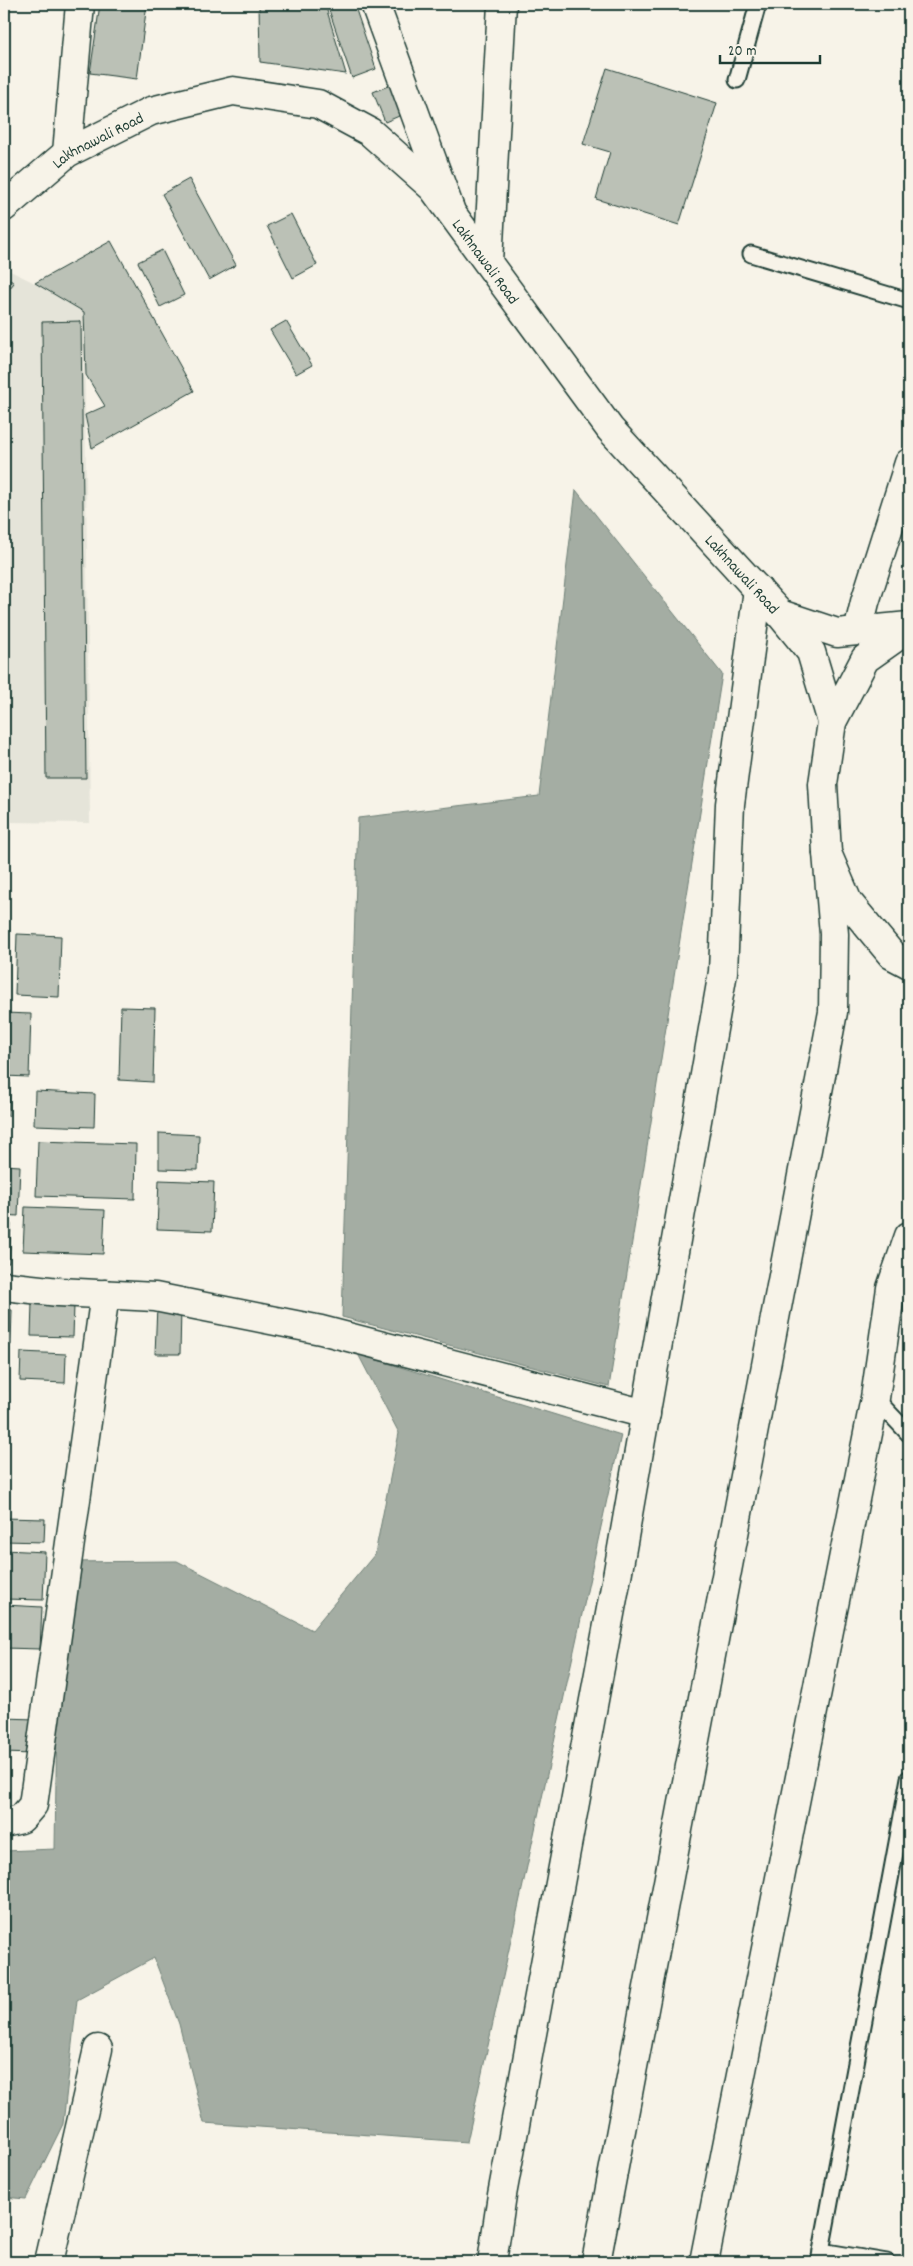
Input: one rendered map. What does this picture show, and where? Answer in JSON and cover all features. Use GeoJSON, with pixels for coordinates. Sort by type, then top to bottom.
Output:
{"type":"FeatureCollection","features":[{"type":"Feature","properties":{"kind":"street"},"geometry":{"type":"LineString","coordinates":[[67,153],[80,4]]}},
{"type":"Feature","properties":{"kind":"street"},"geometry":{"type":"LineString","coordinates":[[376,4],[451,212]]}},
{"type":"Feature","properties":{"kind":"street"},"geometry":{"type":"LineString","coordinates":[[488,262],[502,4]]}},
{"type":"Feature","properties":{"kind":"street","name":"Lakhnawali Road"},"geometry":{"type":"LineString","coordinates":[[4,207],[67,153],[151,111],[233,91],[318,104],[370,132],[433,188],[610,430],[758,589],[811,652],[832,722]]}},
{"type":"Feature","properties":{"kind":"street"},"geometry":{"type":"LineString","coordinates":[[858,631],[884,539],[909,463]]}},
{"type":"Feature","properties":{"kind":"street"},"geometry":{"type":"LineString","coordinates":[[492,2262],[504,2185],[646,1414],[723,972],[730,804],[758,589]]}},
{"type":"Feature","properties":{"kind":"street"},"geometry":{"type":"LineString","coordinates":[[780,614],[837,633],[909,627]]}},
{"type":"Feature","properties":{"kind":"street"},"geometry":{"type":"LineString","coordinates":[[596,2262],[833,1012],[834,934],[826,853],[823,784],[832,722],[865,660],[909,627]]}},
{"type":"Feature","properties":{"kind":"street"},"geometry":{"type":"LineString","coordinates":[[826,853],[848,902],[892,955],[909,964]]}},
{"type":"Feature","properties":{"kind":"street"},"geometry":{"type":"LineString","coordinates":[[704,2262],[875,1398],[891,1288],[909,1236]]}},
{"type":"Feature","properties":{"kind":"street"},"geometry":{"type":"LineString","coordinates":[[4,1286],[155,1297],[321,1330],[646,1414]]}},
{"type":"Feature","properties":{"kind":"street"},"geometry":{"type":"LineString","coordinates":[[4,1823],[21,1818],[33,1805],[105,1294]]}},
{"type":"Feature","properties":{"kind":"street"},"geometry":{"type":"LineString","coordinates":[[49,2262],[98,2049]]}},
{"type":"Feature","properties":{"kind":"lane"},"geometry":{"type":"LineString","coordinates":[[737,80],[758,4]]}},
{"type":"Feature","properties":{"kind":"lane"},"geometry":{"type":"LineString","coordinates":[[751,254],[909,301]]}},
{"type":"Feature","properties":{"kind":"lane"},"geometry":{"type":"LineString","coordinates":[[875,1398],[909,1434]]}},
{"type":"Feature","properties":{"kind":"lane"},"geometry":{"type":"LineString","coordinates":[[887,2262],[820,2256],[909,1778]]}},
{"type":"Feature","properties":{"kind":"shaded area"},"geometry":{"type":"Polygon","coordinates":[[[4,268],[35,283],[84,312],[90,823],[4,822],[4,268]]]}},
{"type":"Feature","properties":{"kind":"shaded area"},"geometry":{"type":"Polygon","coordinates":[[[576,490],[722,674],[609,1387],[342,1317],[358,818],[539,796],[576,490]]]}},
{"type":"Feature","properties":{"kind":"shaded area"},"geometry":{"type":"Polygon","coordinates":[[[358,1354],[621,1435],[467,2142],[204,2123],[179,2024],[154,1958],[77,2000],[63,2124],[26,2199],[4,2197],[4,1851],[55,1849],[57,1710],[66,1562],[177,1561],[312,1630],[375,1554],[399,1433],[358,1354]]]}},
{"type":"Feature","properties":{"kind":"building"},"geometry":{"type":"Polygon","coordinates":[[[100,4],[147,4],[137,79],[90,73],[100,4]]]}},
{"type":"Feature","properties":{"kind":"building"},"geometry":{"type":"Polygon","coordinates":[[[259,4],[325,4],[346,74],[260,62],[259,4]]]}},
{"type":"Feature","properties":{"kind":"building"},"geometry":{"type":"Polygon","coordinates":[[[327,4],[354,4],[376,69],[352,78],[327,4]]]}},
{"type":"Feature","properties":{"kind":"building"},"geometry":{"type":"Polygon","coordinates":[[[607,68],[717,103],[679,225],[596,199],[610,152],[583,144],[607,68]]]}},
{"type":"Feature","properties":{"kind":"building"},"geometry":{"type":"Polygon","coordinates":[[[398,82],[411,111],[385,122],[373,92],[398,82]]]}},
{"type":"Feature","properties":{"kind":"building"},"geometry":{"type":"Polygon","coordinates":[[[189,179],[236,265],[209,280],[162,194],[189,179]]]}},
{"type":"Feature","properties":{"kind":"building"},"geometry":{"type":"Polygon","coordinates":[[[291,214],[317,265],[293,278],[267,226],[291,214]]]}},
{"type":"Feature","properties":{"kind":"building"},"geometry":{"type":"Polygon","coordinates":[[[111,241],[194,391],[92,448],[85,415],[105,406],[86,375],[84,312],[35,283],[111,241]]]}},
{"type":"Feature","properties":{"kind":"building"},"geometry":{"type":"Polygon","coordinates":[[[162,250],[184,295],[160,307],[138,262],[162,250]]]}},
{"type":"Feature","properties":{"kind":"building"},"geometry":{"type":"Polygon","coordinates":[[[4,275],[14,283],[4,295],[4,275]]]}},
{"type":"Feature","properties":{"kind":"building"},"geometry":{"type":"Polygon","coordinates":[[[81,321],[86,778],[46,778],[42,322],[81,321]]]}},
{"type":"Feature","properties":{"kind":"building"},"geometry":{"type":"Polygon","coordinates":[[[286,321],[312,365],[296,374],[270,330],[286,321]]]}},
{"type":"Feature","properties":{"kind":"building"},"geometry":{"type":"Polygon","coordinates":[[[17,934],[61,936],[59,997],[15,995],[17,934]]]}},
{"type":"Feature","properties":{"kind":"building"},"geometry":{"type":"Polygon","coordinates":[[[121,1007],[155,1008],[153,1082],[119,1080],[121,1007]]]}},
{"type":"Feature","properties":{"kind":"building"},"geometry":{"type":"Polygon","coordinates":[[[4,1013],[31,1014],[29,1077],[4,1076],[4,1013]]]}},
{"type":"Feature","properties":{"kind":"building"},"geometry":{"type":"Polygon","coordinates":[[[4,1083],[10,1083],[9,1116],[4,1115],[4,1083]]]}},
{"type":"Feature","properties":{"kind":"building"},"geometry":{"type":"Polygon","coordinates":[[[35,1091],[95,1094],[94,1127],[34,1125],[35,1091]]]}},
{"type":"Feature","properties":{"kind":"building"},"geometry":{"type":"Polygon","coordinates":[[[159,1133],[199,1135],[198,1170],[159,1169],[159,1133]]]}},
{"type":"Feature","properties":{"kind":"building"},"geometry":{"type":"Polygon","coordinates":[[[38,1141],[136,1144],[135,1199],[36,1196],[38,1141]]]}},
{"type":"Feature","properties":{"kind":"building"},"geometry":{"type":"Polygon","coordinates":[[[4,1165],[20,1166],[18,1216],[4,1215],[4,1165]]]}},
{"type":"Feature","properties":{"kind":"building"},"geometry":{"type":"Polygon","coordinates":[[[159,1180],[214,1182],[212,1231],[157,1229],[159,1180]]]}},
{"type":"Feature","properties":{"kind":"building"},"geometry":{"type":"Polygon","coordinates":[[[25,1207],[105,1210],[103,1254],[23,1251],[25,1207]]]}},
{"type":"Feature","properties":{"kind":"building"},"geometry":{"type":"Polygon","coordinates":[[[4,1224],[11,1224],[9,1263],[4,1263],[4,1224]]]}},
{"type":"Feature","properties":{"kind":"building"},"geometry":{"type":"Polygon","coordinates":[[[32,1303],[74,1305],[73,1337],[31,1336],[32,1303]]]}},
{"type":"Feature","properties":{"kind":"building"},"geometry":{"type":"Polygon","coordinates":[[[157,1306],[181,1308],[180,1354],[155,1354],[157,1306]]]}},
{"type":"Feature","properties":{"kind":"building"},"geometry":{"type":"Polygon","coordinates":[[[4,1309],[12,1310],[11,1345],[4,1345],[4,1309]]]}},
{"type":"Feature","properties":{"kind":"building"},"geometry":{"type":"Polygon","coordinates":[[[21,1352],[66,1354],[65,1383],[20,1381],[21,1352]]]}},
{"type":"Feature","properties":{"kind":"building"},"geometry":{"type":"Polygon","coordinates":[[[4,1518],[45,1519],[44,1542],[4,1541],[4,1518]]]}},
{"type":"Feature","properties":{"kind":"building"},"geometry":{"type":"Polygon","coordinates":[[[4,1550],[45,1552],[43,1600],[4,1599],[4,1550]]]}},
{"type":"Feature","properties":{"kind":"building"},"geometry":{"type":"Polygon","coordinates":[[[4,1605],[42,1607],[40,1649],[4,1648],[4,1605]]]}},
{"type":"Feature","properties":{"kind":"building"},"geometry":{"type":"Polygon","coordinates":[[[4,1718],[35,1719],[33,1754],[4,1753],[4,1718]]]}}]}
